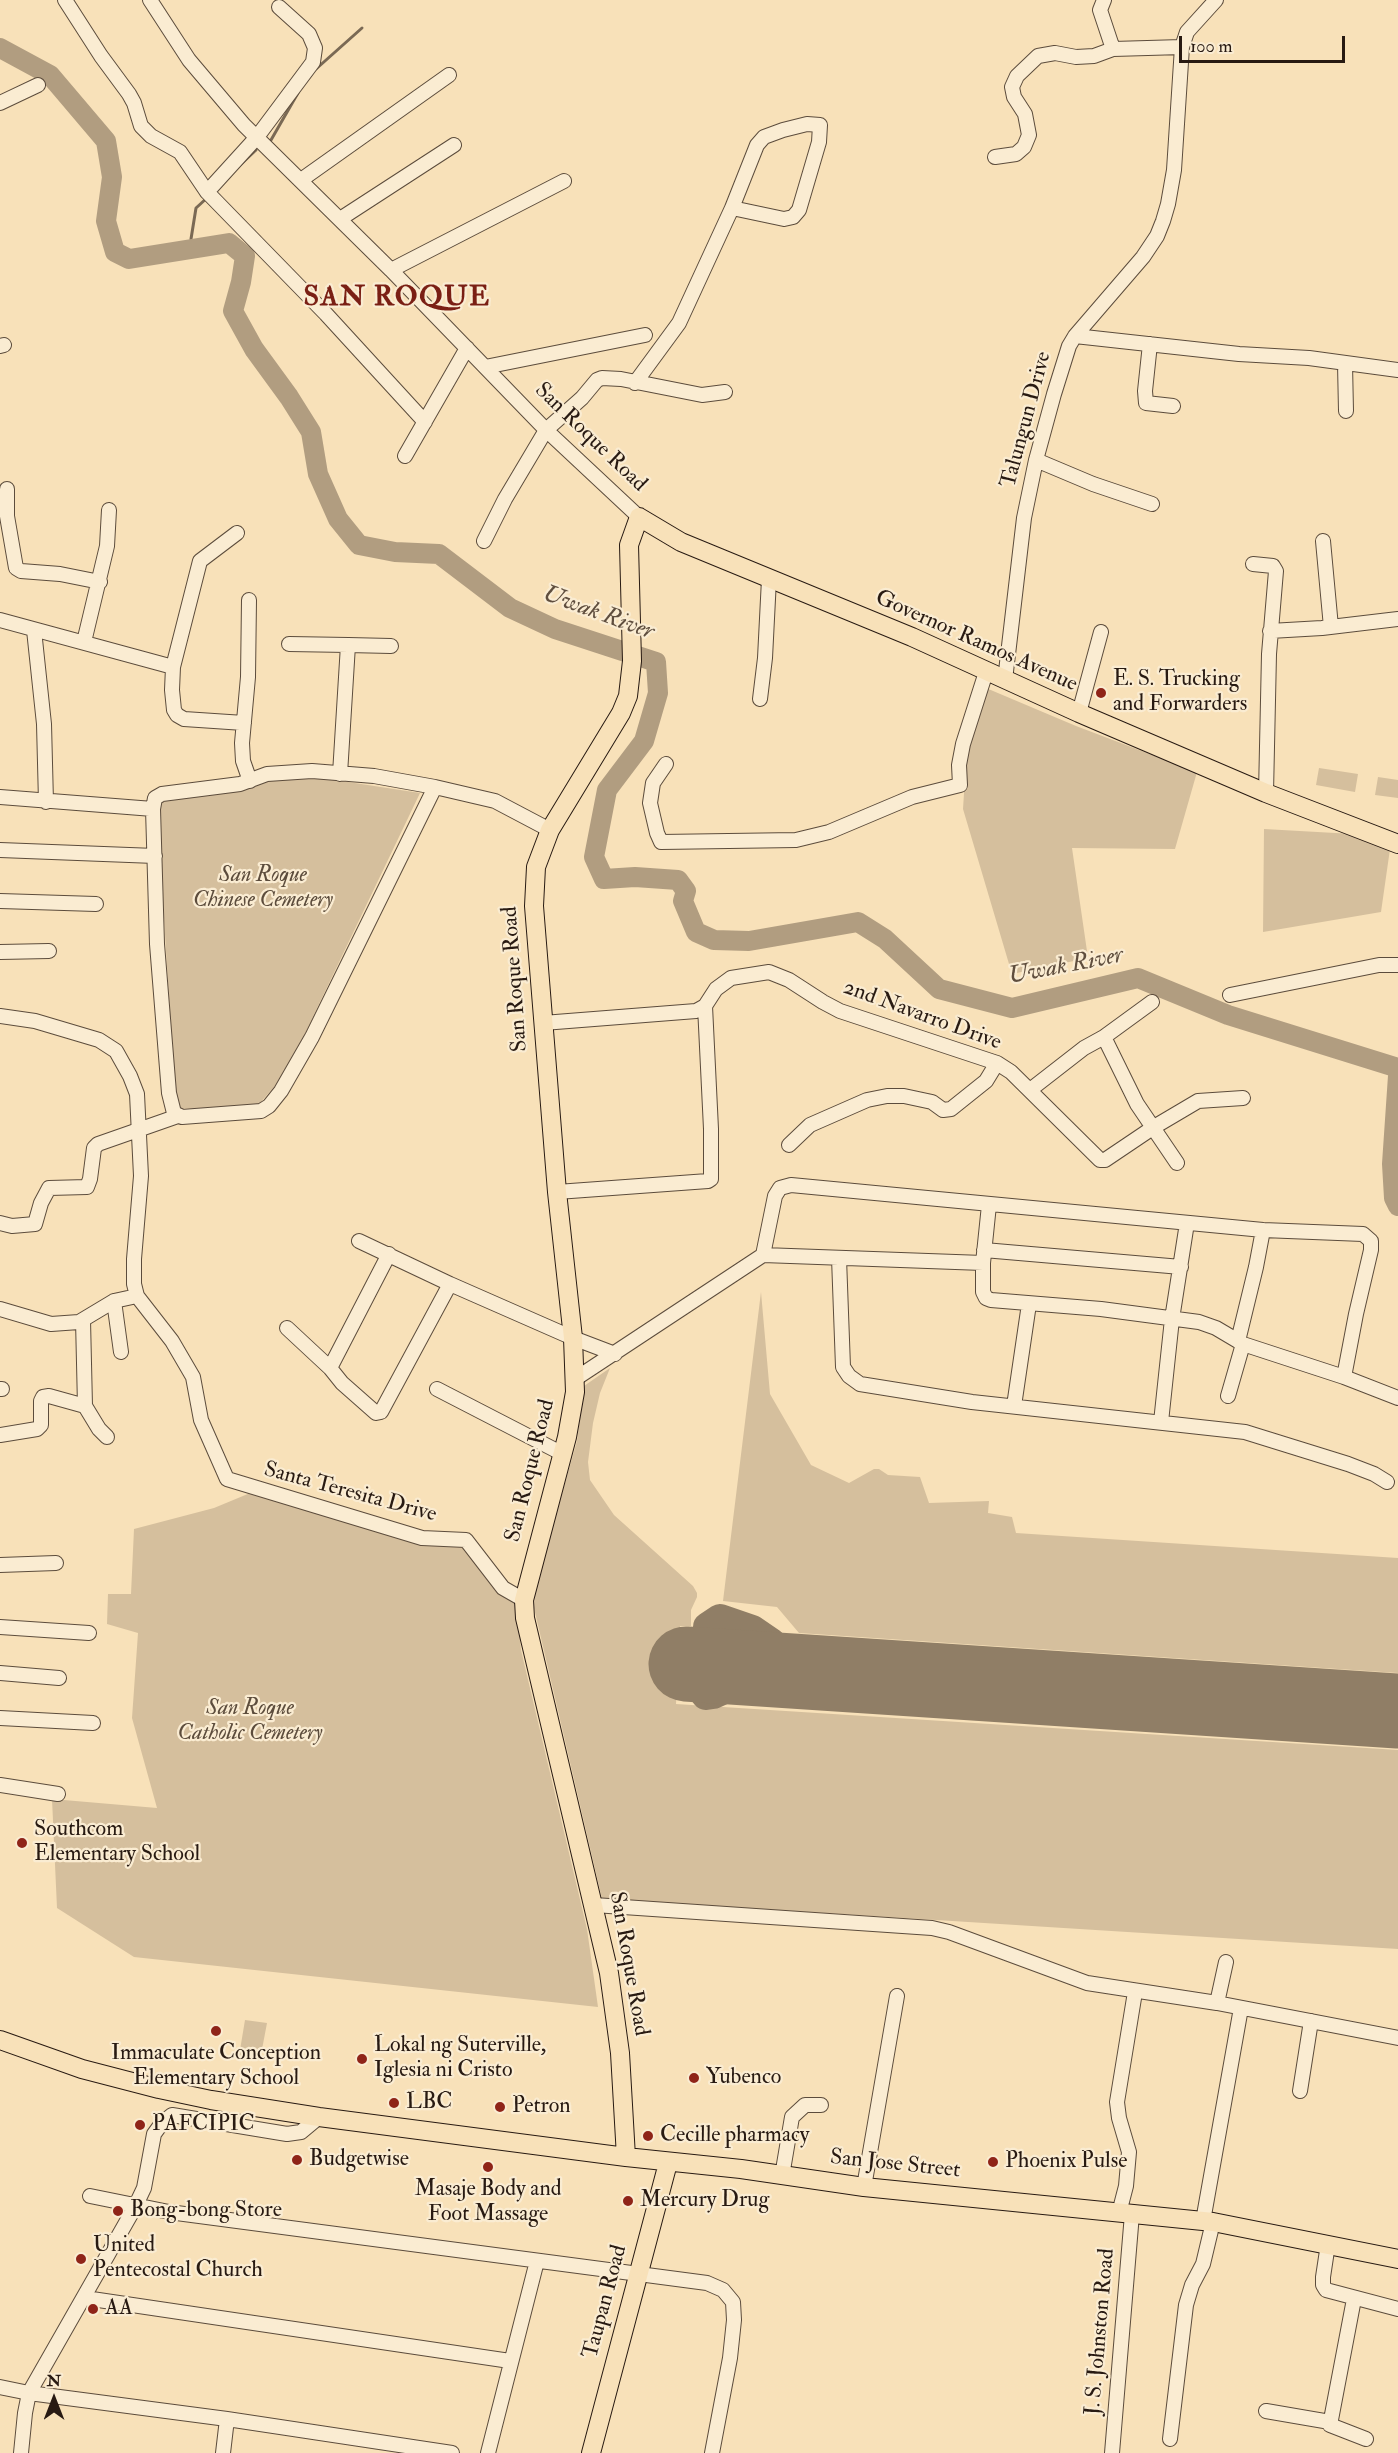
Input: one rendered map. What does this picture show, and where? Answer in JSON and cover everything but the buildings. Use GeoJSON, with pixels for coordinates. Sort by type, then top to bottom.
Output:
{"type":"FeatureCollection","features":[{"type":"Feature","properties":{"kind":"main road","name":"Governor Ramos Avenue"},"geometry":{"type":"LineString","coordinates":[[639,517],[681,542],[912,638],[1266,793],[1398,844]]}},
{"type":"Feature","properties":{"kind":"main road","name":"San Roque Road"},"geometry":{"type":"LineString","coordinates":[[626,2157],[615,2009],[594,1905],[525,1618],[524,1600],[563,1454],[575,1392],[573,1338],[557,1192],[534,884],[540,853],[550,830],[621,713],[628,696],[632,661],[629,545],[639,517]]}},
{"type":"Feature","properties":{"kind":"main road","name":"San Jose Street"},"geometry":{"type":"LineString","coordinates":[[0,2040],[82,2069],[159,2089],[319,2117],[864,2187],[1208,2222],[1398,2259]]}},
{"type":"Feature","properties":{"kind":"main road","name":"Taupan Road"},"geometry":{"type":"LineString","coordinates":[[591,2453],[668,2163]]}},
{"type":"Feature","properties":{"kind":"street"},"geometry":{"type":"LineString","coordinates":[[65,0],[129,94],[141,126],[151,136],[180,152],[207,192],[326,314],[425,422]]}},
{"type":"Feature","properties":{"kind":"street","name":"San Roque Road"},"geometry":{"type":"LineString","coordinates":[[150,0],[189,60],[229,108],[546,430],[639,517]]}},
{"type":"Feature","properties":{"kind":"street"},"geometry":{"type":"LineString","coordinates":[[1104,0],[1100,10],[1113,49]]}},
{"type":"Feature","properties":{"kind":"street","name":"Talungun Drive"},"geometry":{"type":"LineString","coordinates":[[1005,680],[1024,518],[1036,460],[1064,362],[1075,336],[1143,257],[1163,221],[1174,170],[1182,47],[1187,32],[1216,0]]}},
{"type":"Feature","properties":{"kind":"street"},"geometry":{"type":"LineString","coordinates":[[207,192],[257,137],[313,62],[315,48],[309,33],[279,7]]}},
{"type":"Feature","properties":{"kind":"street"},"geometry":{"type":"LineString","coordinates":[[995,157],[1016,154],[1024,147],[1029,135],[1025,114],[1014,97],[1012,87],[1017,76],[1038,56],[1055,53],[1076,57],[1094,56],[1113,49],[1182,47]]}},
{"type":"Feature","properties":{"kind":"street"},"geometry":{"type":"LineString","coordinates":[[301,180],[449,75]]}},
{"type":"Feature","properties":{"kind":"street"},"geometry":{"type":"LineString","coordinates":[[0,103],[38,85]]}},
{"type":"Feature","properties":{"kind":"street"},"geometry":{"type":"LineString","coordinates":[[635,383],[680,323],[732,208],[757,145],[764,137],[783,130],[807,124],[820,124],[819,142],[799,210],[793,217],[784,219],[732,208]]}},
{"type":"Feature","properties":{"kind":"street"},"geometry":{"type":"LineString","coordinates":[[340,219],[454,145]]}},
{"type":"Feature","properties":{"kind":"street"},"geometry":{"type":"LineString","coordinates":[[391,270],[564,181]]}},
{"type":"Feature","properties":{"kind":"street"},"geometry":{"type":"LineString","coordinates":[[485,367],[645,335]]}},
{"type":"Feature","properties":{"kind":"street"},"geometry":{"type":"LineString","coordinates":[[1075,336],[1239,354],[1309,358],[1398,370]]}},
{"type":"Feature","properties":{"kind":"street"},"geometry":{"type":"LineString","coordinates":[[1150,344],[1144,391],[1146,403],[1173,406]]}},
{"type":"Feature","properties":{"kind":"street"},"geometry":{"type":"LineString","coordinates":[[405,456],[467,348]]}},
{"type":"Feature","properties":{"kind":"street"},"geometry":{"type":"LineString","coordinates":[[1345,364],[1346,411]]}},
{"type":"Feature","properties":{"kind":"street"},"geometry":{"type":"LineString","coordinates":[[484,541],[505,499],[546,430],[582,398],[597,380],[607,378],[702,396],[725,392]]}},
{"type":"Feature","properties":{"kind":"street"},"geometry":{"type":"LineString","coordinates":[[1036,460],[1093,484],[1152,504]]}},
{"type":"Feature","properties":{"kind":"street"},"geometry":{"type":"LineString","coordinates":[[7,489],[7,516],[16,568],[21,571],[60,574],[100,582]]}},
{"type":"Feature","properties":{"kind":"street"},"geometry":{"type":"LineString","coordinates":[[84,642],[107,546],[109,510]]}},
{"type":"Feature","properties":{"kind":"street"},"geometry":{"type":"LineString","coordinates":[[237,533],[200,561],[173,667],[171,690],[177,716],[184,719],[244,723]]}},
{"type":"Feature","properties":{"kind":"street"},"geometry":{"type":"LineString","coordinates":[[1323,541],[1331,627]]}},
{"type":"Feature","properties":{"kind":"street"},"geometry":{"type":"LineString","coordinates":[[1253,564],[1272,566],[1276,571],[1270,631],[1266,793]]}},
{"type":"Feature","properties":{"kind":"street"},"geometry":{"type":"LineString","coordinates":[[760,699],[765,658],[769,579]]}},
{"type":"Feature","properties":{"kind":"street"},"geometry":{"type":"LineString","coordinates":[[249,600],[248,678],[243,761],[250,781]]}},
{"type":"Feature","properties":{"kind":"street"},"geometry":{"type":"LineString","coordinates":[[1270,631],[1398,619]]}},
{"type":"Feature","properties":{"kind":"street"},"geometry":{"type":"LineString","coordinates":[[0,620],[173,667]]}},
{"type":"Feature","properties":{"kind":"street"},"geometry":{"type":"LineString","coordinates":[[34,630],[44,724],[46,802]]}},
{"type":"Feature","properties":{"kind":"street"},"geometry":{"type":"LineString","coordinates":[[1079,713],[1101,632]]}},
{"type":"Feature","properties":{"kind":"street"},"geometry":{"type":"LineString","coordinates":[[289,645],[391,646]]}},
{"type":"Feature","properties":{"kind":"street"},"geometry":{"type":"LineString","coordinates":[[340,774],[348,645]]}},
{"type":"Feature","properties":{"kind":"street"},"geometry":{"type":"LineString","coordinates":[[666,765],[653,783],[650,803],[661,842],[796,840],[829,832],[912,797],[960,785],[959,765],[963,744],[986,672]]}},
{"type":"Feature","properties":{"kind":"street"},"geometry":{"type":"LineString","coordinates":[[178,1116],[174,1113],[169,1093],[157,944],[153,809],[155,798],[162,794],[250,781],[267,774],[288,772],[374,776],[495,801],[550,830]]}},
{"type":"Feature","properties":{"kind":"street"},"geometry":{"type":"LineString","coordinates":[[0,1223],[12,1226],[35,1224],[41,1203],[49,1188],[87,1187],[94,1148],[98,1144],[178,1116],[261,1111],[269,1106],[281,1091],[312,1037],[435,787]]}},
{"type":"Feature","properties":{"kind":"street"},"geometry":{"type":"LineString","coordinates":[[0,797],[153,809]]}},
{"type":"Feature","properties":{"kind":"street"},"geometry":{"type":"LineString","coordinates":[[0,850],[155,856]]}},
{"type":"Feature","properties":{"kind":"street"},"geometry":{"type":"LineString","coordinates":[[0,901],[96,904]]}},
{"type":"Feature","properties":{"kind":"street"},"geometry":{"type":"LineString","coordinates":[[0,952],[49,951]]}},
{"type":"Feature","properties":{"kind":"street"},"geometry":{"type":"LineString","coordinates":[[1230,995],[1379,965],[1398,965]]}},
{"type":"Feature","properties":{"kind":"street","name":"2nd Navarro Drive"},"geometry":{"type":"LineString","coordinates":[[705,1006],[716,989],[731,978],[769,972],[789,980],[840,1011],[997,1063],[1011,1072],[1101,1160],[1105,1160],[1154,1127]]}},
{"type":"Feature","properties":{"kind":"street"},"geometry":{"type":"LineString","coordinates":[[1030,1090],[1084,1048],[1104,1037],[1152,1002]]}},
{"type":"Feature","properties":{"kind":"street"},"geometry":{"type":"LineString","coordinates":[[543,1023],[676,1014],[696,1011],[705,1006],[711,1179],[557,1192]]}},
{"type":"Feature","properties":{"kind":"street"},"geometry":{"type":"LineString","coordinates":[[0,1310],[51,1324],[83,1320],[114,1301],[137,1296],[133,1270],[141,1176],[135,1086],[116,1051],[88,1035],[35,1021],[1,1018]]}},
{"type":"Feature","properties":{"kind":"street"},"geometry":{"type":"LineString","coordinates":[[1104,1037],[1137,1104],[1178,1163]]}},
{"type":"Feature","properties":{"kind":"street"},"geometry":{"type":"LineString","coordinates":[[789,1145],[810,1125],[867,1100],[887,1096],[904,1096],[932,1102],[943,1110],[951,1109],[986,1081],[997,1063]]}},
{"type":"Feature","properties":{"kind":"street"},"geometry":{"type":"LineString","coordinates":[[1154,1127],[1198,1101],[1243,1098]]}},
{"type":"Feature","properties":{"kind":"street"},"geometry":{"type":"LineString","coordinates":[[763,1255],[775,1196],[780,1188],[790,1185],[1263,1230],[1363,1234],[1371,1241],[1371,1250],[1344,1377]]}},
{"type":"Feature","properties":{"kind":"street"},"geometry":{"type":"LineString","coordinates":[[988,1205],[983,1257],[983,1292],[986,1298],[1101,1310],[1208,1325],[1241,1343],[1344,1377],[1398,1398]]}},
{"type":"Feature","properties":{"kind":"street"},"geometry":{"type":"LineString","coordinates":[[1161,1422],[1172,1319],[1187,1223]]}},
{"type":"Feature","properties":{"kind":"street"},"geometry":{"type":"LineString","coordinates":[[1228,1396],[1263,1230]]}},
{"type":"Feature","properties":{"kind":"street"},"geometry":{"type":"LineString","coordinates":[[359,1240],[450,1284],[615,1354]]}},
{"type":"Feature","properties":{"kind":"street"},"geometry":{"type":"LineString","coordinates":[[330,1368],[389,1254]]}},
{"type":"Feature","properties":{"kind":"street"},"geometry":{"type":"LineString","coordinates":[[575,1379],[763,1255],[839,1258],[983,1257],[1181,1268]]}},
{"type":"Feature","properties":{"kind":"street"},"geometry":{"type":"LineString","coordinates":[[839,1258],[843,1367],[849,1376],[870,1387],[972,1402],[1245,1432],[1374,1473],[1387,1482]]}},
{"type":"Feature","properties":{"kind":"street"},"geometry":{"type":"LineString","coordinates":[[287,1328],[330,1368],[342,1383],[376,1413],[381,1412],[450,1284]]}},
{"type":"Feature","properties":{"kind":"street","name":"Santa Teresita Drive"},"geometry":{"type":"LineString","coordinates":[[137,1296],[172,1341],[193,1377],[201,1420],[227,1479],[422,1538],[466,1540],[503,1588],[524,1600]]}},
{"type":"Feature","properties":{"kind":"street"},"geometry":{"type":"LineString","coordinates":[[114,1301],[121,1352]]}},
{"type":"Feature","properties":{"kind":"street"},"geometry":{"type":"LineString","coordinates":[[1014,1406],[1029,1304]]}},
{"type":"Feature","properties":{"kind":"street"},"geometry":{"type":"LineString","coordinates":[[83,1320],[85,1406],[99,1429],[107,1437]]}},
{"type":"Feature","properties":{"kind":"street"},"geometry":{"type":"LineString","coordinates":[[437,1389],[563,1454]]}},
{"type":"Feature","properties":{"kind":"street"},"geometry":{"type":"LineString","coordinates":[[0,1435],[37,1429],[40,1425],[43,1397],[49,1396],[85,1406]]}},
{"type":"Feature","properties":{"kind":"street"},"geometry":{"type":"LineString","coordinates":[[0,1565],[56,1563]]}},
{"type":"Feature","properties":{"kind":"street"},"geometry":{"type":"LineString","coordinates":[[0,1627],[89,1633]]}},
{"type":"Feature","properties":{"kind":"street"},"geometry":{"type":"LineString","coordinates":[[0,1673],[59,1678]]}},
{"type":"Feature","properties":{"kind":"street"},"geometry":{"type":"LineString","coordinates":[[0,1718],[93,1724]]}},
{"type":"Feature","properties":{"kind":"street"},"geometry":{"type":"LineString","coordinates":[[0,1785],[58,1794]]}},
{"type":"Feature","properties":{"kind":"street"},"geometry":{"type":"LineString","coordinates":[[594,1905],[913,1925],[949,1932],[1087,1983],[1217,2003],[1398,2038]]}},
{"type":"Feature","properties":{"kind":"street"},"geometry":{"type":"LineString","coordinates":[[1217,2003],[1226,1962]]}},
{"type":"Feature","properties":{"kind":"street","name":"J. S. Johnston Road"},"geometry":{"type":"LineString","coordinates":[[1112,2453],[1129,2152],[1117,2102],[1136,1992]]}},
{"type":"Feature","properties":{"kind":"street"},"geometry":{"type":"LineString","coordinates":[[864,2187],[897,1996]]}},
{"type":"Feature","properties":{"kind":"street"},"geometry":{"type":"LineString","coordinates":[[1170,2439],[1186,2305],[1192,2285],[1203,2264],[1241,2008]]}},
{"type":"Feature","properties":{"kind":"street"},"geometry":{"type":"LineString","coordinates":[[1300,2091],[1311,2021]]}},
{"type":"Feature","properties":{"kind":"street"},"geometry":{"type":"LineString","coordinates":[[782,2176],[792,2116],[798,2109],[805,2106],[821,2105]]}},
{"type":"Feature","properties":{"kind":"street"},"geometry":{"type":"LineString","coordinates":[[21,2453],[29,2393],[135,2207],[144,2188],[154,2134],[171,2115],[287,2134],[301,2132],[319,2117]]}},
{"type":"Feature","properties":{"kind":"street"},"geometry":{"type":"LineString","coordinates":[[90,2196],[135,2207],[707,2283],[723,2290],[732,2302],[734,2320],[730,2358],[712,2453]]}},
{"type":"Feature","properties":{"kind":"street"},"geometry":{"type":"LineString","coordinates":[[1328,2244],[1323,2285],[1326,2290],[1398,2309]]}},
{"type":"Feature","properties":{"kind":"street"},"geometry":{"type":"LineString","coordinates":[[488,2453],[537,2261]]}},
{"type":"Feature","properties":{"kind":"street"},"geometry":{"type":"LineString","coordinates":[[85,2298],[510,2361]]}},
{"type":"Feature","properties":{"kind":"street"},"geometry":{"type":"LineString","coordinates":[[1354,2299],[1330,2422],[1332,2427],[1366,2439]]}},
{"type":"Feature","properties":{"kind":"street"},"geometry":{"type":"LineString","coordinates":[[0,2387],[452,2453]]}},
{"type":"Feature","properties":{"kind":"street"},"geometry":{"type":"LineString","coordinates":[[1266,2411],[1330,2422]]}},
{"type":"Feature","properties":{"kind":"street"},"geometry":{"type":"LineString","coordinates":[[223,2453],[227,2419]]}},
{"type":"Feature","properties":{"kind":"green space"},"geometry":{"type":"Polygon","coordinates":[[[986,688],[1076,726],[1197,772],[1175,849],[1072,848],[1088,958],[1012,974],[963,809],[967,746],[986,688]]]}},
{"type":"Feature","properties":{"kind":"green space"},"geometry":{"type":"Polygon","coordinates":[[[1319,768],[1358,774],[1355,792],[1316,785],[1319,768]]]}},
{"type":"Feature","properties":{"kind":"green space","name":"San Roque Chinese Cemetery"},"geometry":{"type":"Polygon","coordinates":[[[309,776],[420,793],[286,1073],[260,1103],[243,1112],[178,1108],[174,1079],[161,870],[159,832],[161,798],[261,781],[309,776]]]}},
{"type":"Feature","properties":{"kind":"green space"},"geometry":{"type":"Polygon","coordinates":[[[1378,777],[1398,780],[1398,798],[1375,795],[1378,777]]]}},
{"type":"Feature","properties":{"kind":"green space"},"geometry":{"type":"Polygon","coordinates":[[[1264,829],[1353,834],[1390,849],[1381,912],[1263,932],[1264,829]]]}},
{"type":"Feature","properties":{"kind":"green space"},"geometry":{"type":"Polygon","coordinates":[[[761,1292],[770,1394],[811,1465],[849,1483],[874,1469],[879,1469],[888,1475],[920,1477],[929,1503],[989,1501],[988,1513],[1012,1517],[1016,1533],[1398,1558],[1398,1673],[799,1633],[777,1607],[723,1601],[761,1292]]]}},
{"type":"Feature","properties":{"kind":"green space"},"geometry":{"type":"Polygon","coordinates":[[[610,1368],[600,1393],[593,1423],[588,1462],[590,1480],[614,1515],[693,1586],[697,1593],[691,1610],[691,1626],[680,1626],[676,1704],[1398,1750],[1398,1949],[602,1899],[534,1608],[535,1588],[577,1441],[584,1386],[610,1368]]]}},
{"type":"Feature","properties":{"kind":"green space","name":"San Roque Catholic Cemetery"},"geometry":{"type":"Polygon","coordinates":[[[255,1491],[432,1545],[458,1542],[467,1547],[517,1603],[521,1650],[587,1929],[598,2007],[134,1957],[57,1908],[52,1799],[157,1808],[132,1718],[138,1633],[107,1624],[108,1594],[131,1594],[134,1529],[214,1508],[255,1491]]]}},
{"type":"Feature","properties":{"kind":"green space"},"geometry":{"type":"Polygon","coordinates":[[[245,2020],[267,2023],[260,2060],[239,2056],[245,2020]]]}},
{"type":"Feature","properties":{"kind":"waterway"},"geometry":{"type":"LineString","coordinates":[[316,69],[362,28]]}},
{"type":"Feature","properties":{"kind":"waterway","name":"Uwak River"},"geometry":{"type":"LineString","coordinates":[[0,48],[50,75],[106,141],[112,177],[106,221],[115,252],[129,259],[229,243],[245,256],[233,311],[254,349],[311,432],[318,474],[338,519],[359,545],[395,552],[439,554],[510,608],[555,629],[656,662],[658,693],[644,741],[607,790],[594,857],[604,879],[635,877],[678,880],[686,891],[683,901],[696,932],[714,940],[749,941],[858,922],[885,939],[939,989],[1012,1008],[1138,978],[1228,1015],[1398,1068]]}},
{"type":"Feature","properties":{"kind":"waterway"},"geometry":{"type":"LineString","coordinates":[[271,140],[298,93]]}},
{"type":"Feature","properties":{"kind":"waterway"},"geometry":{"type":"LineString","coordinates":[[238,167],[256,150]]}},
{"type":"Feature","properties":{"kind":"waterway"},"geometry":{"type":"LineString","coordinates":[[191,239],[196,208],[208,197]]}},
{"type":"Feature","properties":{"kind":"waterway","name":"Uwak River"},"geometry":{"type":"LineString","coordinates":[[1398,1076],[1392,1164],[1394,1198],[1398,1206]]}},
{"type":"Feature","properties":{"kind":"taxiway"},"geometry":{"type":"LineString","coordinates":[[751,1668],[711,1646],[708,1639],[708,1627],[720,1619],[752,1630],[771,1643],[798,1671]]}},
{"type":"Feature","properties":{"kind":"taxiway"},"geometry":{"type":"LineString","coordinates":[[722,1652],[708,1660],[702,1674],[702,1690],[706,1695],[768,1669]]}},
{"type":"Feature","properties":{"kind":"runway"},"geometry":{"type":"LineString","coordinates":[[686,1664],[1398,1711]]}},
{"type":"Feature","properties":{"kind":"place","name":"E. S. Trucking and Forwarders"},"geometry":{"type":"Point","coordinates":[1101,693]}},
{"type":"Feature","properties":{"kind":"place","name":"Southcom Elementary School"},"geometry":{"type":"Point","coordinates":[22,1843]}},
{"type":"Feature","properties":{"kind":"place","name":"Immaculate Conception Elementary School"},"geometry":{"type":"Point","coordinates":[216,2031]}},
{"type":"Feature","properties":{"kind":"place","name":"Lokal ng Suterville, Iglesia ni Cristo"},"geometry":{"type":"Point","coordinates":[362,2059]}},
{"type":"Feature","properties":{"kind":"place","name":"Yubenco"},"geometry":{"type":"Point","coordinates":[694,2078]}},
{"type":"Feature","properties":{"kind":"place","name":"LBC"},"geometry":{"type":"Point","coordinates":[394,2103]}},
{"type":"Feature","properties":{"kind":"place","name":"Petron"},"geometry":{"type":"Point","coordinates":[500,2107]}},
{"type":"Feature","properties":{"kind":"place","name":"PAFCIPIC"},"geometry":{"type":"Point","coordinates":[140,2125]}},
{"type":"Feature","properties":{"kind":"place","name":"Cecille pharmacy"},"geometry":{"type":"Point","coordinates":[648,2136]}},
{"type":"Feature","properties":{"kind":"place","name":"Budgetwise"},"geometry":{"type":"Point","coordinates":[297,2160]}},
{"type":"Feature","properties":{"kind":"place","name":"Phoenix Pulse"},"geometry":{"type":"Point","coordinates":[993,2162]}},
{"type":"Feature","properties":{"kind":"place","name":"Masaje Body and Foot Massage"},"geometry":{"type":"Point","coordinates":[488,2167]}},
{"type":"Feature","properties":{"kind":"place","name":"Mercury Drug"},"geometry":{"type":"Point","coordinates":[628,2201]}},
{"type":"Feature","properties":{"kind":"place","name":"Bong-bong Store"},"geometry":{"type":"Point","coordinates":[118,2211]}},
{"type":"Feature","properties":{"kind":"place","name":"United Pentecostal Church"},"geometry":{"type":"Point","coordinates":[81,2259]}},
{"type":"Feature","properties":{"kind":"place","name":"AA"},"geometry":{"type":"Point","coordinates":[93,2309]}},
{"type":"Feature","properties":{"kind":"district","name":"SAN ROQUE"},"geometry":{"type":"Point","coordinates":[397,299]}}]}
